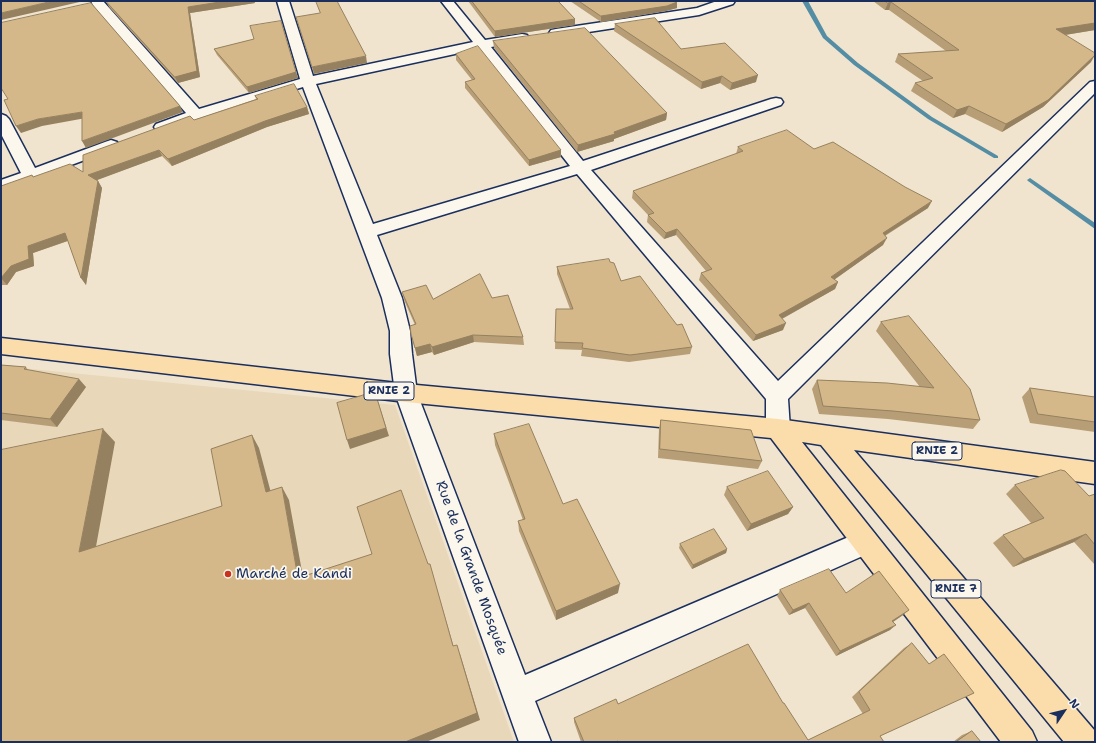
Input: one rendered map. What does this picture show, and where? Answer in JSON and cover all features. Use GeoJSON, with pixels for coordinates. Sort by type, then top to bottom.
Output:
{"type":"FeatureCollection","features":[{"type":"Feature","properties":{"kind":"main road","name":"RNIE 2"},"geometry":{"type":"LineString","coordinates":[[1,346],[406,393],[778,430],[1095,473]]}},
{"type":"Feature","properties":{"kind":"main road","name":"RNIE 7"},"geometry":{"type":"LineString","coordinates":[[778,430],[1021,742]]}},
{"type":"Feature","properties":{"kind":"main road","name":"RNIE 7"},"geometry":{"type":"LineString","coordinates":[[828,436],[1084,742]]}},
{"type":"Feature","properties":{"kind":"street"},"geometry":{"type":"LineString","coordinates":[[83,7],[97,3],[114,1]]}},
{"type":"Feature","properties":{"kind":"street","name":"Rue de la Grande Mosquée"},"geometry":{"type":"LineString","coordinates":[[283,1],[308,81],[368,232],[392,298],[400,332],[406,393],[535,742]]}},
{"type":"Feature","properties":{"kind":"street"},"geometry":{"type":"LineString","coordinates":[[447,1],[580,168],[777,396],[778,430]]}},
{"type":"Feature","properties":{"kind":"street"},"geometry":{"type":"LineString","coordinates":[[153,130],[196,115],[308,81],[482,44],[699,11],[729,1]]}},
{"type":"Feature","properties":{"kind":"street"},"geometry":{"type":"LineString","coordinates":[[97,3],[196,115]]}},
{"type":"Feature","properties":{"kind":"street"},"geometry":{"type":"LineString","coordinates":[[777,396],[1095,85]]}},
{"type":"Feature","properties":{"kind":"street"},"geometry":{"type":"LineString","coordinates":[[368,232],[580,168],[776,102]]}},
{"type":"Feature","properties":{"kind":"street"},"geometry":{"type":"LineString","coordinates":[[1,119],[30,174]]}},
{"type":"Feature","properties":{"kind":"street"},"geometry":{"type":"LineString","coordinates":[[1,186],[124,140]]}},
{"type":"Feature","properties":{"kind":"street"},"geometry":{"type":"LineString","coordinates":[[517,694],[865,542]]}},
{"type":"Feature","properties":{"kind":"shaded area","name":"Marché de Kandi"},"geometry":{"type":"Polygon","coordinates":[[[1,366],[395,405],[514,742],[1,742],[1,366]]]}},
{"type":"Feature","properties":{"kind":"building"},"geometry":{"type":"Polygon","coordinates":[[[1,1],[53,1],[1,13],[1,1]]]}},
{"type":"Feature","properties":{"kind":"building"},"geometry":{"type":"Polygon","coordinates":[[[106,1],[226,1],[188,7],[197,71],[175,77],[106,1]]]}},
{"type":"Feature","properties":{"kind":"building"},"geometry":{"type":"Polygon","coordinates":[[[316,1],[337,1],[366,56],[312,67],[296,17],[320,13],[316,1]]]}},
{"type":"Feature","properties":{"kind":"building"},"geometry":{"type":"Polygon","coordinates":[[[472,1],[558,1],[575,19],[495,31],[472,1]]]}},
{"type":"Feature","properties":{"kind":"building"},"geometry":{"type":"Polygon","coordinates":[[[579,1],[677,2],[667,6],[601,16],[579,1]]]}},
{"type":"Feature","properties":{"kind":"building"},"geometry":{"type":"Polygon","coordinates":[[[885,1],[1095,1],[1095,23],[1056,29],[1095,53],[1095,55],[1048,100],[1006,124],[969,106],[957,110],[915,83],[933,78],[898,54],[959,50],[891,2],[888,3],[885,1]]]}},
{"type":"Feature","properties":{"kind":"building"},"geometry":{"type":"Polygon","coordinates":[[[91,3],[180,106],[82,141],[82,112],[38,119],[16,126],[4,100],[8,99],[1,88],[1,23],[91,3]]]}},
{"type":"Feature","properties":{"kind":"building"},"geometry":{"type":"Polygon","coordinates":[[[655,18],[681,49],[725,43],[758,75],[732,83],[722,76],[702,82],[615,24],[655,18]]]}},
{"type":"Feature","properties":{"kind":"building"},"geometry":{"type":"Polygon","coordinates":[[[281,21],[296,72],[247,87],[214,49],[254,39],[250,26],[281,21]]]}},
{"type":"Feature","properties":{"kind":"building"},"geometry":{"type":"Polygon","coordinates":[[[585,28],[667,113],[614,132],[615,134],[578,145],[493,41],[585,28]]]}},
{"type":"Feature","properties":{"kind":"building"},"geometry":{"type":"Polygon","coordinates":[[[478,46],[561,150],[529,160],[465,82],[475,79],[456,54],[478,46]]]}},
{"type":"Feature","properties":{"kind":"building"},"geometry":{"type":"Polygon","coordinates":[[[294,84],[307,107],[265,121],[168,159],[159,150],[88,175],[98,181],[81,278],[65,233],[28,246],[29,259],[11,266],[1,278],[1,186],[70,164],[83,172],[83,155],[190,116],[194,120],[258,99],[255,96],[294,84]]]}},
{"type":"Feature","properties":{"kind":"building"},"geometry":{"type":"Polygon","coordinates":[[[787,130],[814,149],[833,142],[905,187],[932,201],[883,233],[887,238],[831,277],[838,282],[779,315],[786,323],[756,335],[701,273],[712,269],[677,229],[666,233],[648,215],[654,213],[633,191],[743,151],[738,147],[787,130]]]}},
{"type":"Feature","properties":{"kind":"building"},"geometry":{"type":"Polygon","coordinates":[[[609,259],[610,262],[614,263],[621,281],[640,276],[677,325],[682,324],[692,347],[630,355],[582,348],[583,343],[555,342],[556,309],[573,309],[557,267],[609,259]]]}},
{"type":"Feature","properties":{"kind":"building"},"geometry":{"type":"Polygon","coordinates":[[[480,274],[492,298],[508,295],[523,337],[473,335],[432,347],[430,344],[415,348],[410,326],[416,324],[402,292],[426,285],[433,299],[480,274]]]}},
{"type":"Feature","properties":{"kind":"building"},"geometry":{"type":"Polygon","coordinates":[[[909,316],[970,389],[980,420],[893,411],[823,406],[817,380],[887,383],[934,388],[881,322],[909,316]]]}},
{"type":"Feature","properties":{"kind":"building"},"geometry":{"type":"Polygon","coordinates":[[[1,365],[26,367],[24,369],[79,379],[50,419],[1,413],[1,365]]]}},
{"type":"Feature","properties":{"kind":"building"},"geometry":{"type":"Polygon","coordinates":[[[1030,388],[1095,397],[1095,422],[1038,414],[1030,388]]]}},
{"type":"Feature","properties":{"kind":"building"},"geometry":{"type":"Polygon","coordinates":[[[375,392],[386,428],[347,440],[337,403],[375,392]]]}},
{"type":"Feature","properties":{"kind":"building"},"geometry":{"type":"Polygon","coordinates":[[[661,420],[751,430],[762,461],[660,449],[661,420]]]}},
{"type":"Feature","properties":{"kind":"building"},"geometry":{"type":"Polygon","coordinates":[[[529,424],[563,504],[577,499],[620,584],[556,611],[518,521],[525,519],[494,434],[529,424]]]}},
{"type":"Feature","properties":{"kind":"building","name":"Marché de Kandi"},"geometry":{"type":"Polygon","coordinates":[[[103,429],[79,552],[222,506],[211,449],[252,435],[266,492],[282,487],[298,578],[372,554],[357,507],[401,490],[428,564],[430,564],[453,646],[457,645],[477,713],[405,742],[1,742],[1,450],[103,429]]]}},
{"type":"Feature","properties":{"kind":"building"},"geometry":{"type":"Polygon","coordinates":[[[1061,470],[1065,471],[1089,496],[1095,494],[1095,545],[1086,534],[1024,559],[1003,535],[1044,518],[1015,485],[1061,470]]]}},
{"type":"Feature","properties":{"kind":"building"},"geometry":{"type":"Polygon","coordinates":[[[768,471],[793,507],[751,524],[727,487],[768,471]]]}},
{"type":"Feature","properties":{"kind":"building"},"geometry":{"type":"Polygon","coordinates":[[[714,529],[727,549],[693,565],[680,544],[714,529]]]}},
{"type":"Feature","properties":{"kind":"building"},"geometry":{"type":"Polygon","coordinates":[[[829,569],[846,593],[879,571],[909,610],[892,621],[896,625],[840,651],[809,603],[793,610],[780,590],[829,569]]]}},
{"type":"Feature","properties":{"kind":"building"},"geometry":{"type":"Polygon","coordinates":[[[912,643],[929,664],[944,654],[974,693],[880,736],[884,742],[584,742],[574,718],[616,699],[618,704],[748,644],[783,703],[808,740],[870,710],[859,692],[912,643]]]}},
{"type":"Feature","properties":{"kind":"building"},"geometry":{"type":"Polygon","coordinates":[[[972,731],[981,742],[956,742],[972,731]]]}},
{"type":"Feature","properties":{"kind":"waterway"},"geometry":{"type":"LineString","coordinates":[[805,1],[825,37],[856,64],[930,118],[996,157]]}},
{"type":"Feature","properties":{"kind":"waterway"},"geometry":{"type":"LineString","coordinates":[[1030,180],[1095,227]]}},
{"type":"Feature","properties":{"kind":"place","name":"Marché de Kandi"},"geometry":{"type":"Point","coordinates":[228,574]}}]}
